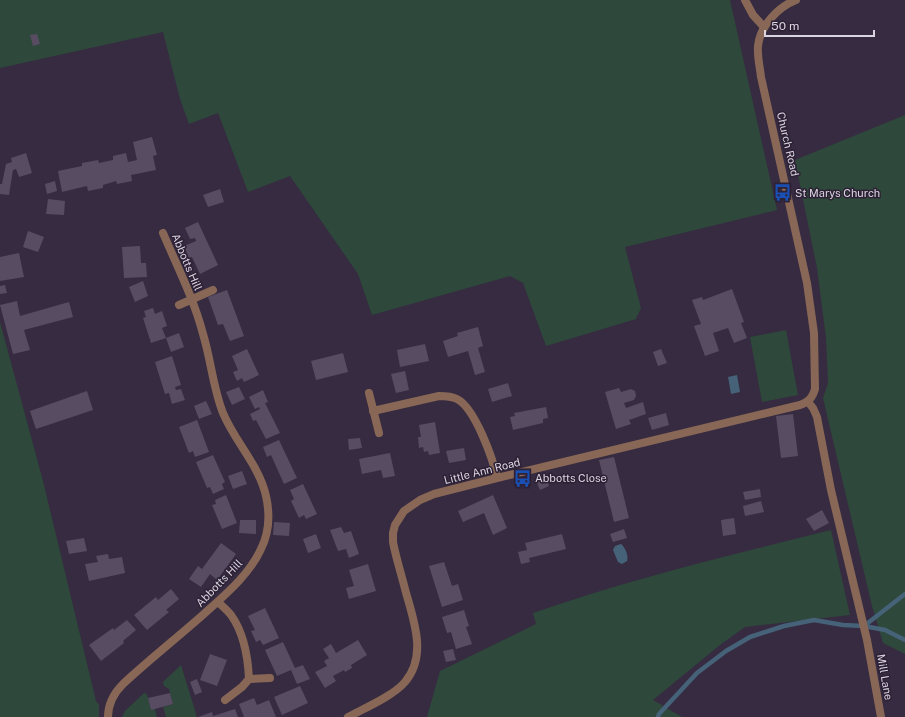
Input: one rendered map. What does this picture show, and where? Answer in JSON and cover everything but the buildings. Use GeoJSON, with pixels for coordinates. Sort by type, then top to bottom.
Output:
{"type":"FeatureCollection","features":[{"type":"Feature","properties":{"kind":"street"},"geometry":{"type":"LineString","coordinates":[[745,0],[753,15],[764,26]]}},
{"type":"Feature","properties":{"kind":"street","name":"Church Road"},"geometry":{"type":"LineString","coordinates":[[796,0],[782,7],[764,26],[758,47],[759,61],[807,283],[814,333],[814,389],[813,396],[808,402]]}},
{"type":"Feature","properties":{"kind":"street","name":"Abbotts Hill"},"geometry":{"type":"LineString","coordinates":[[108,717],[111,702],[116,692],[123,684],[218,602],[251,566],[261,549],[268,529],[266,497],[259,476],[237,441],[224,414],[213,380],[203,334],[192,300],[163,233]]}},
{"type":"Feature","properties":{"kind":"street","name":"Abbotts Hill"},"geometry":{"type":"LineString","coordinates":[[178,305],[213,290]]}},
{"type":"Feature","properties":{"kind":"street"},"geometry":{"type":"LineString","coordinates":[[369,393],[379,433]]}},
{"type":"Feature","properties":{"kind":"street"},"geometry":{"type":"LineString","coordinates":[[373,411],[438,396],[448,396],[457,399],[465,406],[472,416],[487,446],[497,478]]}},
{"type":"Feature","properties":{"kind":"street","name":"Little Ann Road"},"geometry":{"type":"LineString","coordinates":[[348,717],[373,704],[400,687],[410,675],[416,660],[417,644],[414,623],[393,542],[393,533],[399,518],[404,511],[420,500],[434,494],[497,478],[800,406],[808,402]]}},
{"type":"Feature","properties":{"kind":"street","name":"Mill Lane"},"geometry":{"type":"LineString","coordinates":[[808,402],[813,408],[817,417],[834,505],[867,640],[881,717]]}},
{"type":"Feature","properties":{"kind":"street"},"geometry":{"type":"LineString","coordinates":[[218,602],[231,615],[238,630],[248,661],[249,679],[242,688],[225,700]]}},
{"type":"Feature","properties":{"kind":"street"},"geometry":{"type":"LineString","coordinates":[[249,679],[270,678]]}},
{"type":"Feature","properties":{"kind":"green space"},"geometry":{"type":"Polygon","coordinates":[[[0,0],[730,0],[777,210],[625,247],[641,308],[636,319],[546,346],[523,283],[510,276],[372,315],[358,274],[290,176],[248,192],[218,113],[189,124],[180,99],[163,32],[0,68],[0,0]]]}},
{"type":"Feature","properties":{"kind":"green space"},"geometry":{"type":"Polygon","coordinates":[[[905,115],[905,654],[883,643],[872,606],[823,398],[828,383],[826,338],[817,268],[795,160],[905,115]]]}},
{"type":"Feature","properties":{"kind":"green space"},"geometry":{"type":"Polygon","coordinates":[[[0,322],[43,481],[96,701],[99,705],[99,717],[0,717],[0,322]]]}},
{"type":"Feature","properties":{"kind":"green space"},"geometry":{"type":"Polygon","coordinates":[[[786,330],[798,395],[762,402],[750,337],[786,330]]]}},
{"type":"Feature","properties":{"kind":"green space"},"geometry":{"type":"Polygon","coordinates":[[[831,530],[850,615],[745,627],[720,645],[653,700],[682,717],[427,717],[440,671],[536,624],[533,613],[644,578],[831,530]]]}},
{"type":"Feature","properties":{"kind":"green space"},"geometry":{"type":"Polygon","coordinates":[[[181,665],[197,717],[166,717],[163,707],[173,704],[169,689],[164,686],[163,682],[181,665]]]}},
{"type":"Feature","properties":{"kind":"green space"},"geometry":{"type":"Polygon","coordinates":[[[144,693],[147,694],[151,709],[155,709],[157,717],[122,717],[125,711],[144,693]]]}},
{"type":"Feature","properties":{"kind":"water"},"geometry":{"type":"Polygon","coordinates":[[[737,375],[740,392],[731,394],[728,377],[737,375]]]}},
{"type":"Feature","properties":{"kind":"water"},"geometry":{"type":"Polygon","coordinates":[[[621,544],[627,554],[627,561],[622,564],[618,562],[613,550],[615,546],[621,544]]]}},
{"type":"Feature","properties":{"kind":"waterway"},"geometry":{"type":"LineString","coordinates":[[864,626],[905,594]]}},
{"type":"Feature","properties":{"kind":"waterway"},"geometry":{"type":"LineString","coordinates":[[658,717],[659,714],[697,673],[726,651],[750,637],[784,626],[814,620],[885,630],[905,640]]}},
{"type":"Feature","properties":{"kind":"place","name":"St Marys Church"},"geometry":{"type":"Point","coordinates":[782,193]}},
{"type":"Feature","properties":{"kind":"place","name":"Abbotts Close"},"geometry":{"type":"Point","coordinates":[522,478]}}]}
